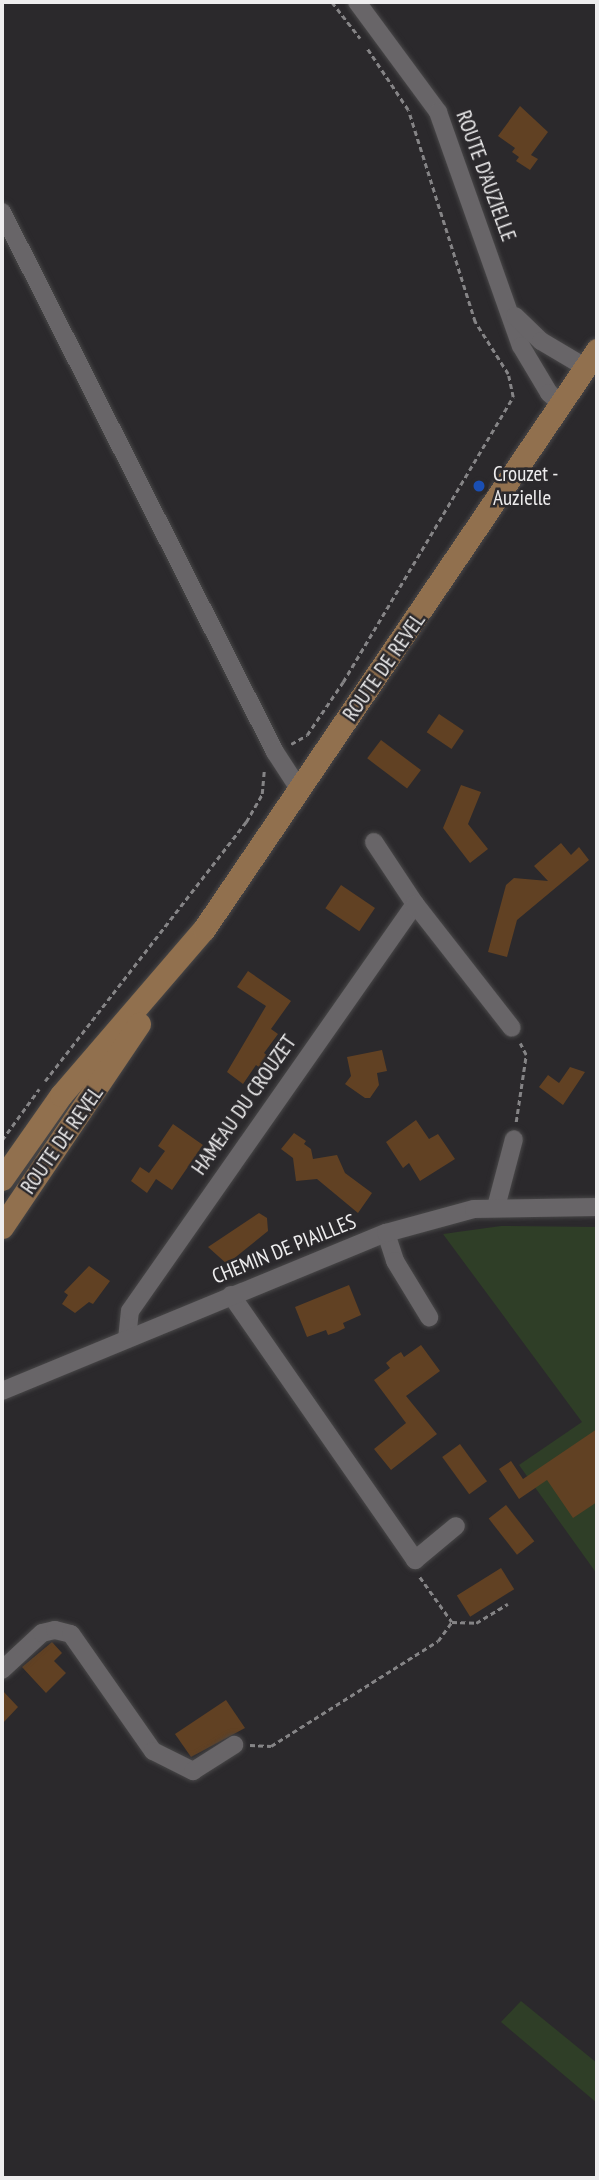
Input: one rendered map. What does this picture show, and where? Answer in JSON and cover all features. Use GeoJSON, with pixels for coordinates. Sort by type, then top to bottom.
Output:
{"type":"FeatureCollection","features":[{"type":"Feature","properties":{"kind":"main road","name":"ROUTE DE REVEL"},"geometry":{"type":"LineString","coordinates":[[2,1227],[115,1065],[164,980],[299,789],[591,359]]}},
{"type":"Feature","properties":{"kind":"main road","name":"ROUTE DE REVEL"},"geometry":{"type":"LineString","coordinates":[[2,1179],[61,1096],[164,980]]}},
{"type":"Feature","properties":{"kind":"street","name":"ROUTE D'AUZIELLE"},"geometry":{"type":"LineString","coordinates":[[357,2],[438,112],[508,307],[533,368],[560,403]]}},
{"type":"Feature","properties":{"kind":"street"},"geometry":{"type":"LineString","coordinates":[[2,212],[275,752],[299,789]]}},
{"type":"Feature","properties":{"kind":"street","name":"ROUTE D'AUZIELLE"},"geometry":{"type":"LineString","coordinates":[[508,307],[541,341],[591,359]]}},
{"type":"Feature","properties":{"kind":"street"},"geometry":{"type":"LineString","coordinates":[[374,842],[415,904],[512,1028]]}},
{"type":"Feature","properties":{"kind":"street","name":"HAMEAU DU CROUZET"},"geometry":{"type":"LineString","coordinates":[[127,1339],[130,1311],[415,904]]}},
{"type":"Feature","properties":{"kind":"street"},"geometry":{"type":"LineString","coordinates":[[496,1207],[514,1139]]}},
{"type":"Feature","properties":{"kind":"street","name":"CHEMIN DE PIAILLES"},"geometry":{"type":"LineString","coordinates":[[2,1391],[386,1233],[453,1213],[496,1207],[597,1207]]}},
{"type":"Feature","properties":{"kind":"street"},"geometry":{"type":"LineString","coordinates":[[386,1233],[395,1261],[429,1317]]}},
{"type":"Feature","properties":{"kind":"street"},"geometry":{"type":"LineString","coordinates":[[231,1295],[415,1560],[456,1526]]}},
{"type":"Feature","properties":{"kind":"street"},"geometry":{"type":"LineString","coordinates":[[2,1670],[43,1633],[55,1630],[71,1634],[85,1647],[153,1751],[194,1771],[234,1745]]}},
{"type":"Feature","properties":{"kind":"path"},"geometry":{"type":"LineString","coordinates":[[332,2],[408,110],[475,322],[512,388]]}},
{"type":"Feature","properties":{"kind":"path"},"geometry":{"type":"LineString","coordinates":[[512,1028],[526,1055],[514,1139]]}},
{"type":"Feature","properties":{"kind":"path"},"geometry":{"type":"LineString","coordinates":[[415,1560],[420,1577],[452,1622]]}},
{"type":"Feature","properties":{"kind":"path"},"geometry":{"type":"LineString","coordinates":[[452,1622],[476,1623],[509,1604]]}},
{"type":"Feature","properties":{"kind":"path"},"geometry":{"type":"LineString","coordinates":[[234,1745],[271,1746],[438,1641],[452,1622]]}},
{"type":"Feature","properties":{"kind":"green space"},"geometry":{"type":"Polygon","coordinates":[[[501,1226],[597,1227],[597,1574],[519,1465],[582,1422],[443,1234],[501,1226]]]}},
{"type":"Feature","properties":{"kind":"green space"},"geometry":{"type":"Polygon","coordinates":[[[521,2001],[597,2063],[597,2103],[501,2022],[521,2001]]]}},
{"type":"Feature","properties":{"kind":"building"},"geometry":{"type":"Polygon","coordinates":[[[520,106],[548,132],[531,155],[538,159],[530,170],[516,161],[519,157],[512,152],[515,148],[498,136],[520,106]]]}},
{"type":"Feature","properties":{"kind":"building"},"geometry":{"type":"Polygon","coordinates":[[[439,714],[464,731],[452,749],[427,732],[439,714]]]}},
{"type":"Feature","properties":{"kind":"building"},"geometry":{"type":"Polygon","coordinates":[[[381,740],[421,770],[407,788],[367,758],[381,740]]]}},
{"type":"Feature","properties":{"kind":"building"},"geometry":{"type":"Polygon","coordinates":[[[461,785],[481,792],[468,824],[488,849],[470,863],[443,828],[461,785]]]}},
{"type":"Feature","properties":{"kind":"building"},"geometry":{"type":"Polygon","coordinates":[[[561,843],[571,855],[579,847],[589,860],[517,920],[507,957],[488,952],[506,885],[514,878],[548,881],[534,866],[561,843]]]}},
{"type":"Feature","properties":{"kind":"building"},"geometry":{"type":"Polygon","coordinates":[[[341,885],[375,908],[359,931],[325,908],[341,885]]]}},
{"type":"Feature","properties":{"kind":"building"},"geometry":{"type":"Polygon","coordinates":[[[248,971],[291,1001],[271,1029],[278,1034],[264,1053],[274,1060],[265,1072],[256,1065],[243,1084],[227,1072],[266,1006],[237,987],[248,971]]]}},
{"type":"Feature","properties":{"kind":"building"},"geometry":{"type":"Polygon","coordinates":[[[382,1050],[387,1071],[377,1073],[379,1085],[370,1098],[365,1098],[345,1084],[351,1076],[347,1057],[382,1050]]]}},
{"type":"Feature","properties":{"kind":"building"},"geometry":{"type":"Polygon","coordinates":[[[570,1067],[585,1072],[563,1105],[539,1087],[548,1075],[559,1083],[570,1067]]]}},
{"type":"Feature","properties":{"kind":"building"},"geometry":{"type":"Polygon","coordinates":[[[416,1120],[429,1139],[438,1134],[455,1159],[420,1181],[409,1163],[403,1168],[386,1142],[416,1120]]]}},
{"type":"Feature","properties":{"kind":"building"},"geometry":{"type":"Polygon","coordinates":[[[173,1124],[203,1145],[172,1190],[156,1179],[147,1193],[131,1181],[140,1167],[149,1173],[165,1151],[158,1146],[173,1124]]]}},
{"type":"Feature","properties":{"kind":"building"},"geometry":{"type":"Polygon","coordinates":[[[294,1133],[306,1141],[304,1144],[311,1149],[313,1159],[337,1155],[345,1173],[372,1193],[358,1213],[317,1179],[296,1181],[293,1158],[281,1149],[294,1133]]]}},
{"type":"Feature","properties":{"kind":"building"},"geometry":{"type":"Polygon","coordinates":[[[259,1213],[267,1218],[268,1231],[227,1264],[208,1247],[259,1213]]]}},
{"type":"Feature","properties":{"kind":"building"},"geometry":{"type":"Polygon","coordinates":[[[89,1266],[110,1281],[93,1304],[89,1302],[75,1313],[62,1304],[68,1295],[64,1292],[89,1266]]]}},
{"type":"Feature","properties":{"kind":"building"},"geometry":{"type":"Polygon","coordinates":[[[349,1285],[361,1315],[343,1323],[345,1328],[337,1332],[328,1335],[326,1330],[307,1337],[295,1307],[349,1285]]]}},
{"type":"Feature","properties":{"kind":"building"},"geometry":{"type":"Polygon","coordinates":[[[421,1345],[440,1371],[406,1396],[437,1434],[391,1470],[374,1449],[406,1423],[374,1380],[390,1368],[386,1363],[393,1357],[401,1352],[404,1357],[421,1345]]]}},
{"type":"Feature","properties":{"kind":"building"},"geometry":{"type":"Polygon","coordinates":[[[597,1429],[597,1502],[573,1518],[547,1480],[519,1499],[499,1469],[511,1461],[523,1479],[597,1429]]]}},
{"type":"Feature","properties":{"kind":"building"},"geometry":{"type":"Polygon","coordinates":[[[460,1444],[487,1481],[469,1494],[442,1457],[460,1444]]]}},
{"type":"Feature","properties":{"kind":"building"},"geometry":{"type":"Polygon","coordinates":[[[506,1505],[534,1541],[517,1555],[489,1519],[506,1505]]]}},
{"type":"Feature","properties":{"kind":"building"},"geometry":{"type":"Polygon","coordinates":[[[501,1568],[514,1589],[470,1617],[457,1596],[501,1568]]]}},
{"type":"Feature","properties":{"kind":"building"},"geometry":{"type":"Polygon","coordinates":[[[52,1642],[62,1653],[54,1661],[66,1673],[46,1693],[22,1667],[52,1642]]]}},
{"type":"Feature","properties":{"kind":"building"},"geometry":{"type":"Polygon","coordinates":[[[2,1690],[18,1707],[2,1724],[2,1690]]]}},
{"type":"Feature","properties":{"kind":"building"},"geometry":{"type":"Polygon","coordinates":[[[226,1700],[245,1728],[191,1757],[175,1734],[226,1700]]]}},
{"type":"Feature","properties":{"kind":"place","name":"Crouzet - Auzielle"},"geometry":{"type":"Point","coordinates":[479,486]}}]}
